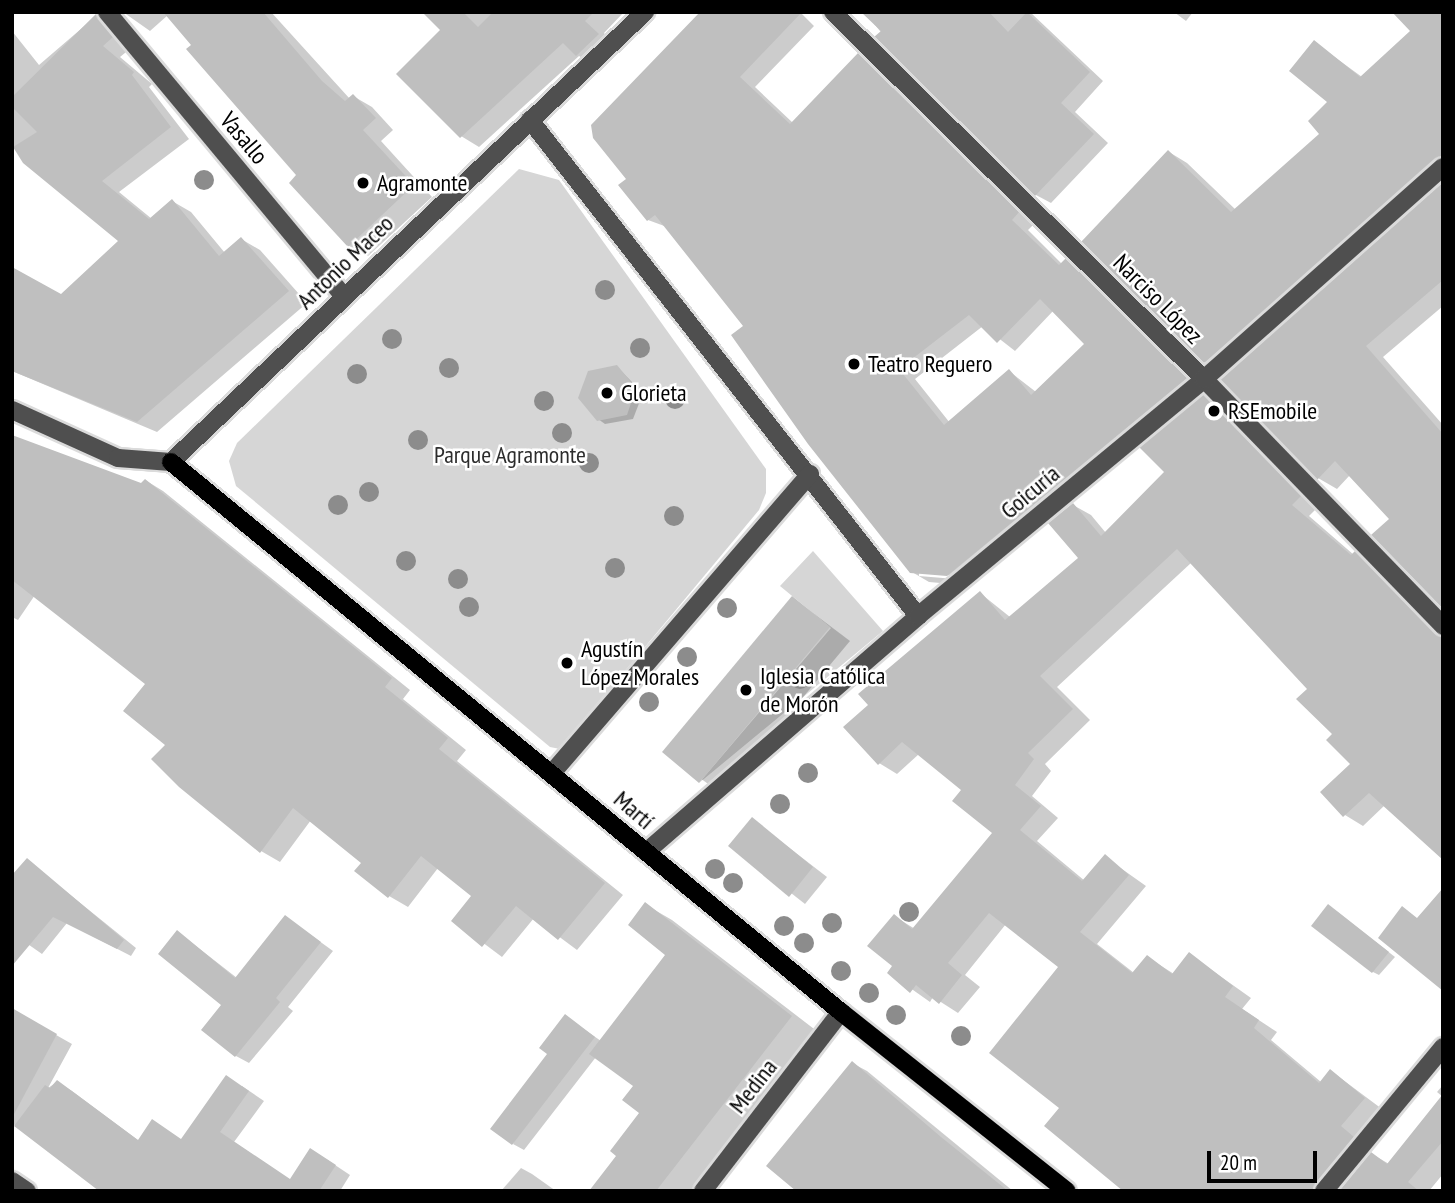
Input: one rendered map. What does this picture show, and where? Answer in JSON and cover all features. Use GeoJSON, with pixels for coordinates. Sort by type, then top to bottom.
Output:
{"type":"FeatureCollection","features":[{"type":"Feature","properties":{"kind":"main road","name":"Martí"},"geometry":{"type":"LineString","coordinates":[[171,462],[841,1012],[1067,1191]]}},
{"type":"Feature","properties":{"kind":"street","name":"Vasallo"},"geometry":{"type":"LineString","coordinates":[[107,12],[344,296]]}},
{"type":"Feature","properties":{"kind":"street","name":"Antonio Maceo"},"geometry":{"type":"LineString","coordinates":[[171,462],[645,12]]}},
{"type":"Feature","properties":{"kind":"street","name":"Narciso López"},"geometry":{"type":"LineString","coordinates":[[833,12],[1204,379],[1443,626]]}},
{"type":"Feature","properties":{"kind":"street"},"geometry":{"type":"LineString","coordinates":[[530,120],[810,474],[918,616]]}},
{"type":"Feature","properties":{"kind":"street","name":"Goicuría"},"geometry":{"type":"LineString","coordinates":[[646,852],[918,616],[1204,379],[1443,167]]}},
{"type":"Feature","properties":{"kind":"street"},"geometry":{"type":"LineString","coordinates":[[12,410],[118,458],[171,462]]}},
{"type":"Feature","properties":{"kind":"street"},"geometry":{"type":"LineString","coordinates":[[552,773],[810,474]]}},
{"type":"Feature","properties":{"kind":"street","name":"Medina"},"geometry":{"type":"LineString","coordinates":[[703,1191],[841,1012]]}},
{"type":"Feature","properties":{"kind":"street"},"geometry":{"type":"LineString","coordinates":[[1324,1191],[1443,1047]]}},
{"type":"Feature","properties":{"kind":"street"},"geometry":{"type":"LineString","coordinates":[[12,1181],[27,1191]]}},
{"type":"Feature","properties":{"kind":"green space","name":"Parque Agramonte"},"geometry":{"type":"Polygon","coordinates":[[[519,169],[559,180],[766,469],[766,493],[759,510],[560,749],[550,747],[236,486],[229,461],[237,443],[519,169]]]}},
{"type":"Feature","properties":{"kind":"green space"},"geometry":{"type":"Polygon","coordinates":[[[813,551],[883,631],[699,783],[831,628],[780,586],[813,551]]]}},
{"type":"Feature","properties":{"kind":"building"},"geometry":{"type":"Polygon","coordinates":[[[163,12],[263,12],[322,81],[345,101],[353,94],[376,118],[363,130],[414,185],[348,247],[289,183],[296,175],[186,49],[191,45],[163,12]]]}},
{"type":"Feature","properties":{"kind":"building"},"geometry":{"type":"Polygon","coordinates":[[[422,12],[463,12],[478,27],[493,12],[594,12],[585,21],[599,34],[576,56],[563,43],[460,138],[396,74],[440,30],[422,12]]]}},
{"type":"Feature","properties":{"kind":"building"},"geometry":{"type":"Polygon","coordinates":[[[700,12],[802,12],[740,77],[790,124],[858,53],[1019,212],[1012,220],[1059,265],[1066,258],[1187,378],[947,576],[910,573],[808,444],[731,335],[743,326],[655,215],[647,221],[618,185],[626,179],[593,138],[591,125],[700,12]],[[1040,299],[997,343],[969,315],[899,369],[944,425],[1009,369],[1031,395],[1084,344],[1040,299]]]}},
{"type":"Feature","properties":{"kind":"building"},"geometry":{"type":"Polygon","coordinates":[[[861,12],[989,12],[1008,32],[1027,12],[1090,72],[1061,103],[1094,134],[1035,196],[874,37],[881,31],[861,12]]]}},
{"type":"Feature","properties":{"kind":"building"},"geometry":{"type":"Polygon","coordinates":[[[1392,12],[1443,12],[1443,156],[1204,363],[1081,242],[1168,150],[1231,212],[1319,134],[1308,121],[1327,102],[1289,71],[1314,40],[1360,77],[1410,31],[1392,12]]]}},
{"type":"Feature","properties":{"kind":"building"},"geometry":{"type":"Polygon","coordinates":[[[96,14],[113,37],[103,46],[134,72],[132,75],[171,127],[102,181],[149,219],[172,199],[219,256],[241,237],[289,291],[137,422],[12,371],[12,267],[61,294],[118,241],[23,163],[13,147],[37,132],[12,107],[12,97],[96,14]]]}},
{"type":"Feature","properties":{"kind":"building"},"geometry":{"type":"Polygon","coordinates":[[[1443,182],[1443,280],[1366,346],[1443,434],[1443,609],[1371,535],[1389,519],[1335,461],[1317,480],[1220,380],[1443,182]]]}},
{"type":"Feature","properties":{"kind":"building","name":"Glorieta"},"geometry":{"type":"Polygon","coordinates":[[[617,365],[636,388],[627,415],[597,421],[578,398],[588,371],[617,365]]]}},
{"type":"Feature","properties":{"kind":"building"},"geometry":{"type":"Polygon","coordinates":[[[1203,394],[1301,496],[1292,505],[1351,555],[1355,551],[1443,637],[1443,860],[1369,793],[1343,817],[1320,792],[1350,764],[1326,740],[1332,734],[1296,699],[1307,689],[1177,549],[1040,676],[1073,709],[1028,753],[1034,759],[1015,785],[1041,806],[1020,830],[1082,881],[1105,854],[1129,875],[1080,932],[1132,973],[1147,955],[1172,974],[1189,952],[1233,986],[1225,997],[1259,1020],[1254,1028],[1319,1083],[1330,1069],[1365,1098],[1341,1126],[1354,1137],[1313,1191],[1123,1191],[1044,1126],[1059,1108],[989,1053],[1058,967],[989,913],[948,963],[962,975],[939,1004],[916,985],[910,993],[887,973],[892,966],[867,946],[894,914],[912,929],[992,833],[952,801],[961,790],[902,742],[878,765],[843,727],[868,705],[858,694],[980,591],[1005,620],[1078,558],[1048,523],[1073,503],[1101,536],[1164,472],[1139,447],[1203,394]]]}},
{"type":"Feature","properties":{"kind":"building"},"geometry":{"type":"Polygon","coordinates":[[[12,435],[141,483],[145,479],[392,678],[385,687],[448,738],[439,749],[605,883],[558,940],[516,906],[482,947],[451,921],[471,896],[421,856],[388,898],[354,871],[361,863],[293,808],[260,853],[179,787],[151,759],[165,745],[123,711],[145,684],[12,580],[12,435]]]}},
{"type":"Feature","properties":{"kind":"building","name":"Iglesia Católica de Morón"},"geometry":{"type":"Polygon","coordinates":[[[792,596],[830,627],[699,783],[662,752],[792,596]]]}},
{"type":"Feature","properties":{"kind":"building"},"geometry":{"type":"Polygon","coordinates":[[[752,817],[813,867],[789,897],[728,846],[752,817]]]}},
{"type":"Feature","properties":{"kind":"building"},"geometry":{"type":"Polygon","coordinates":[[[27,858],[124,940],[117,949],[53,917],[12,966],[12,875],[27,858]]]}},
{"type":"Feature","properties":{"kind":"building"},"geometry":{"type":"Polygon","coordinates":[[[1443,888],[1443,991],[1378,938],[1402,906],[1417,918],[1443,888]]]}},
{"type":"Feature","properties":{"kind":"building"},"geometry":{"type":"Polygon","coordinates":[[[645,902],[792,1016],[656,1191],[589,1191],[616,1156],[610,1151],[639,1113],[622,1100],[633,1086],[589,1054],[665,955],[628,925],[645,902]]]}},
{"type":"Feature","properties":{"kind":"building"},"geometry":{"type":"Polygon","coordinates":[[[1328,904],[1389,952],[1372,973],[1311,926],[1328,904]]]}},
{"type":"Feature","properties":{"kind":"building"},"geometry":{"type":"Polygon","coordinates":[[[285,915],[321,942],[276,998],[280,1002],[235,1057],[201,1030],[221,1005],[158,954],[177,930],[235,978],[285,915]]]}},
{"type":"Feature","properties":{"kind":"building"},"geometry":{"type":"Polygon","coordinates":[[[12,1008],[57,1034],[12,1118],[12,1008]]]}},
{"type":"Feature","properties":{"kind":"building"},"geometry":{"type":"Polygon","coordinates":[[[565,1014],[595,1037],[512,1145],[490,1129],[547,1054],[539,1048],[565,1014]]]}},
{"type":"Feature","properties":{"kind":"building"},"geometry":{"type":"Polygon","coordinates":[[[852,1061],[1008,1191],[796,1191],[766,1166],[852,1061]]]}},
{"type":"Feature","properties":{"kind":"building"},"geometry":{"type":"Polygon","coordinates":[[[226,1075],[249,1091],[220,1132],[290,1179],[310,1148],[336,1165],[319,1191],[99,1191],[14,1126],[45,1085],[50,1088],[57,1080],[138,1140],[152,1119],[181,1139],[226,1075]]]}},
{"type":"Feature","properties":{"kind":"building"},"geometry":{"type":"Polygon","coordinates":[[[1443,1094],[1443,1141],[1408,1182],[1419,1191],[1339,1191],[1371,1152],[1387,1164],[1443,1094]]]}},
{"type":"Feature","properties":{"kind":"place","name":"Agramonte"},"geometry":{"type":"Point","coordinates":[363,183]}},
{"type":"Feature","properties":{"kind":"place","name":"Teatro Reguero"},"geometry":{"type":"Point","coordinates":[854,364]}},
{"type":"Feature","properties":{"kind":"place","name":"Glorieta"},"geometry":{"type":"Point","coordinates":[607,393]}},
{"type":"Feature","properties":{"kind":"place","name":"RSEmobile"},"geometry":{"type":"Point","coordinates":[1214,411]}},
{"type":"Feature","properties":{"kind":"place","name":"Agustín López Morales"},"geometry":{"type":"Point","coordinates":[567,663]}},
{"type":"Feature","properties":{"kind":"place","name":"Iglesia Católica de Morón"},"geometry":{"type":"Point","coordinates":[746,690]}}]}
